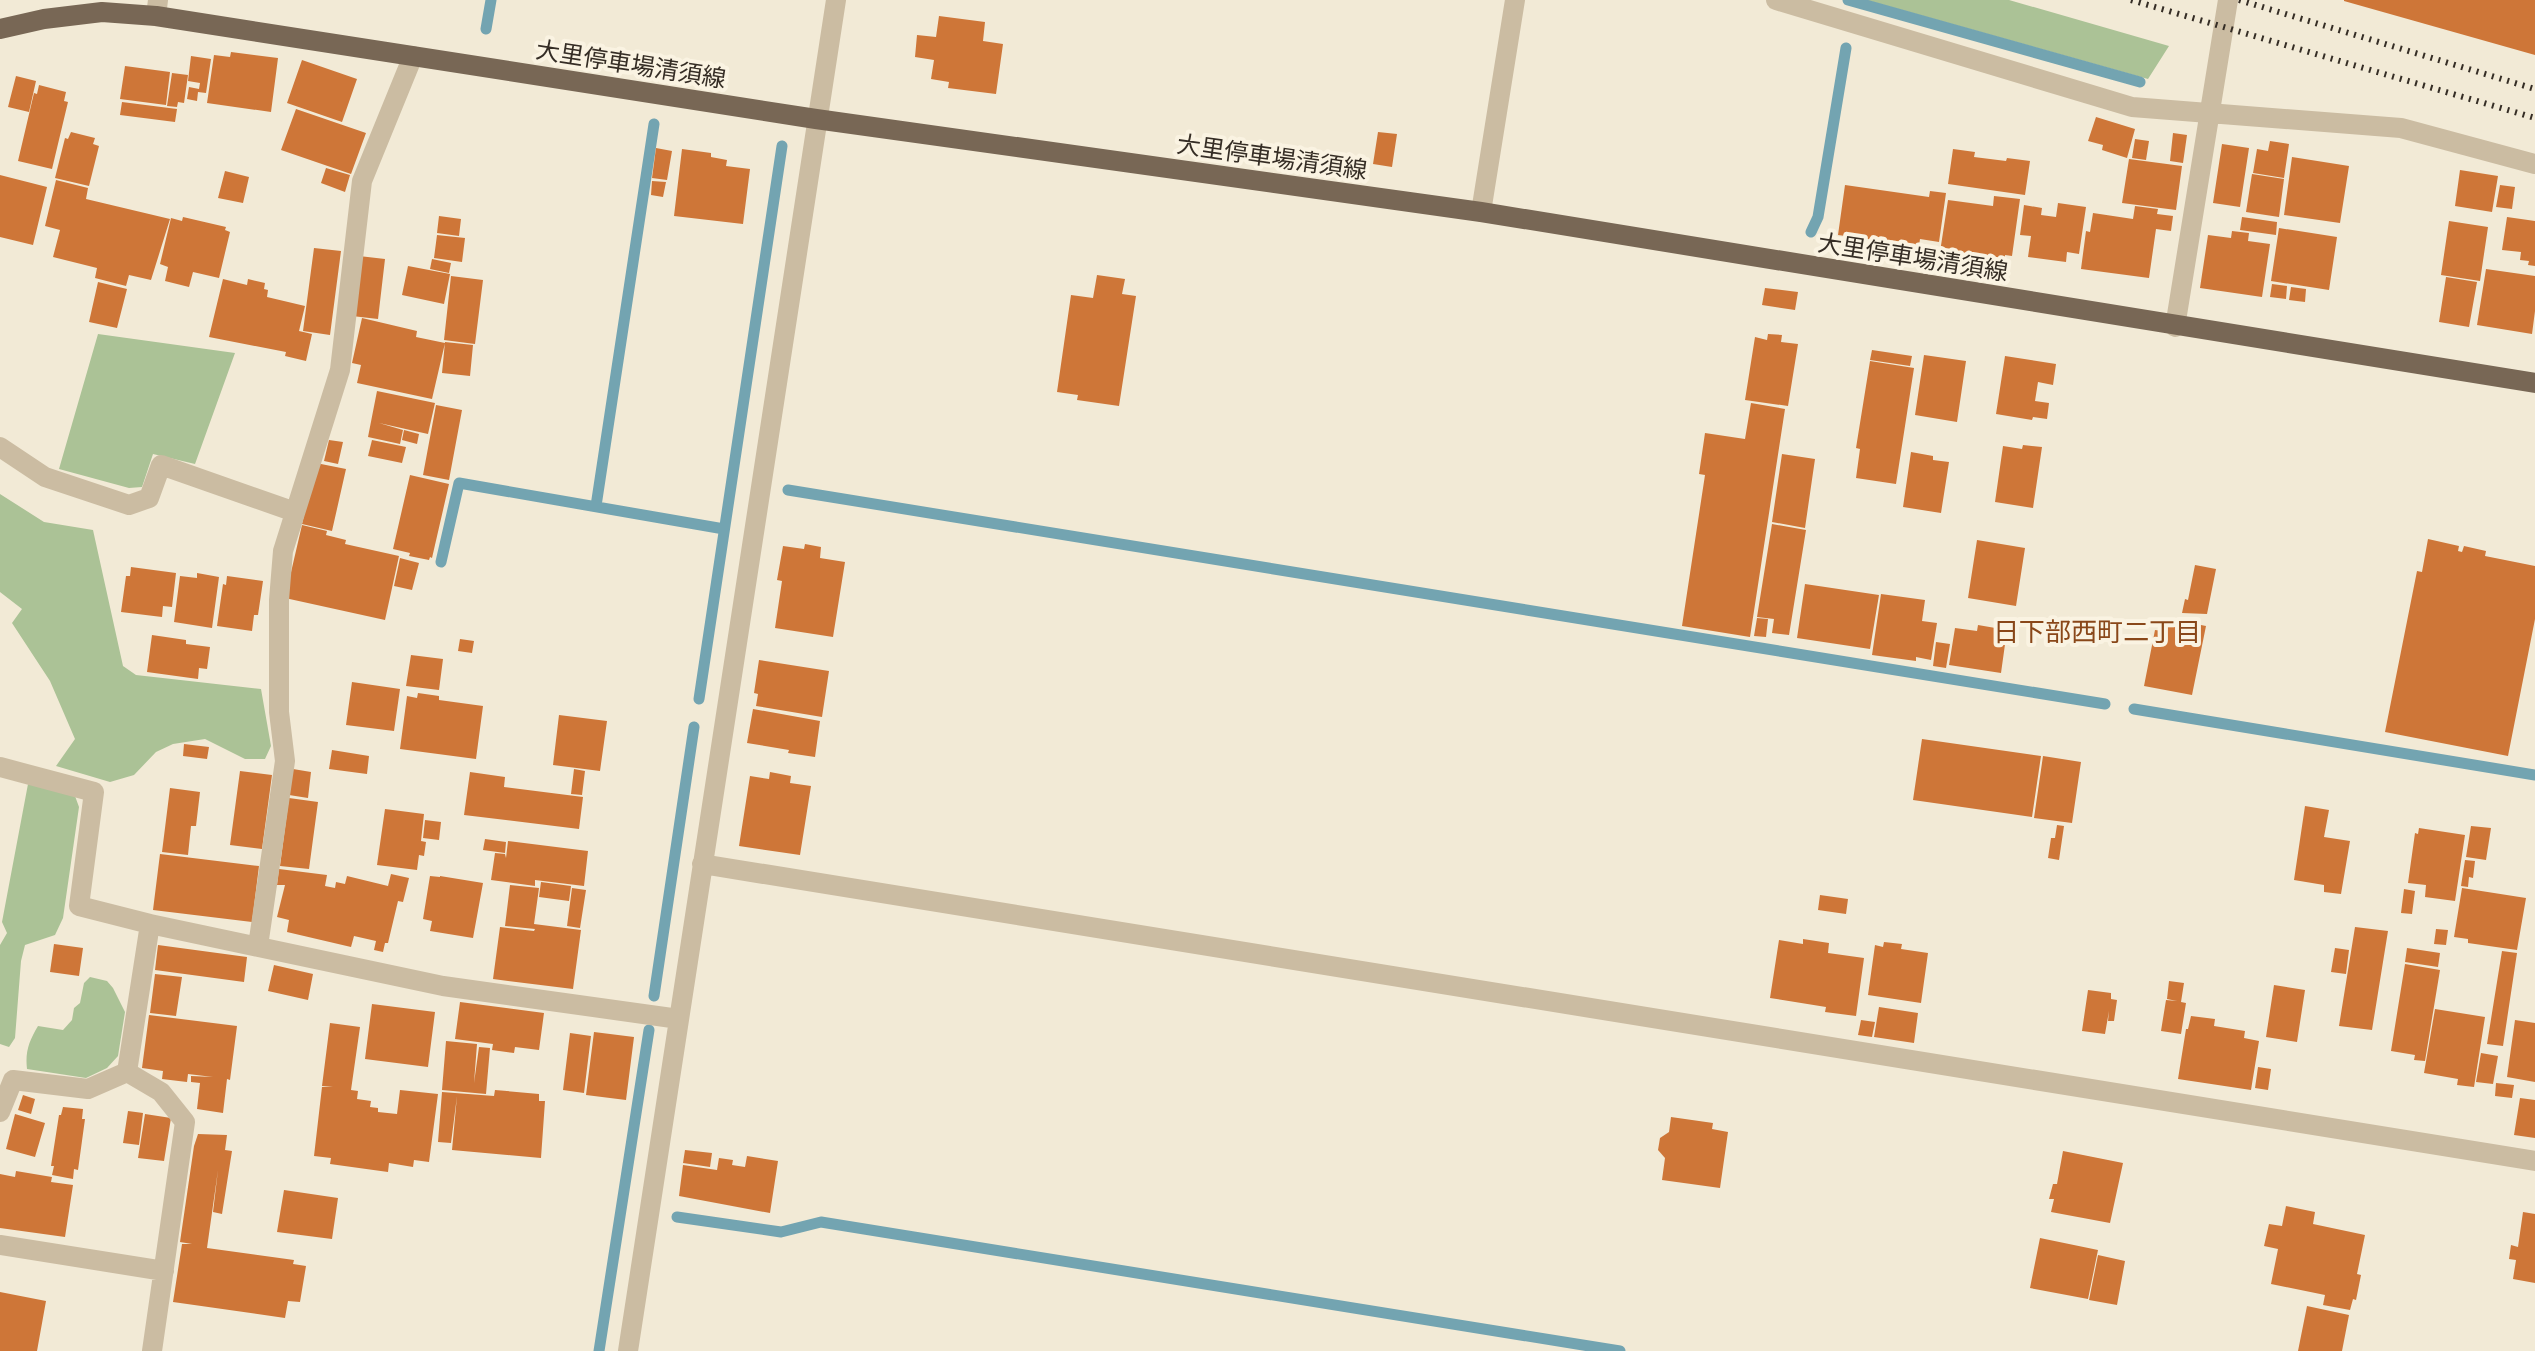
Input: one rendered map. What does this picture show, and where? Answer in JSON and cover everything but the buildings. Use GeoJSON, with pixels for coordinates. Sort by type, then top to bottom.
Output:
{"type":"FeatureCollection","features":[{"type":"Feature","properties":{"kind":"main road","name":"大里停車場清須線"},"geometry":{"type":"LineString","coordinates":[[0,29],[44,19],[157,8],[413,56],[816,119],[1481,212],[2535,383]]}},
{"type":"Feature","properties":{"kind":"street"},"geometry":{"type":"LineString","coordinates":[[628,1351],[836,0]]}},
{"type":"Feature","properties":{"kind":"street"},"geometry":{"type":"LineString","coordinates":[[1481,212],[1515,0]]}},
{"type":"Feature","properties":{"kind":"street"},"geometry":{"type":"LineString","coordinates":[[1776,0],[2132,107],[2401,128],[2535,164]]}},
{"type":"Feature","properties":{"kind":"street"},"geometry":{"type":"LineString","coordinates":[[2175,327],[2228,0]]}},
{"type":"Feature","properties":{"kind":"street"},"geometry":{"type":"LineString","coordinates":[[258,946],[285,761],[279,712],[279,600],[283,551],[340,370],[362,181],[413,56]]}},
{"type":"Feature","properties":{"kind":"street"},"geometry":{"type":"LineString","coordinates":[[0,447],[45,477],[129,505],[149,498],[161,465],[295,512]]}},
{"type":"Feature","properties":{"kind":"street"},"geometry":{"type":"LineString","coordinates":[[0,767],[94,792],[79,906],[443,986],[679,1019]]}},
{"type":"Feature","properties":{"kind":"street"},"geometry":{"type":"LineString","coordinates":[[702,864],[2535,1161]]}},
{"type":"Feature","properties":{"kind":"street"},"geometry":{"type":"LineString","coordinates":[[127,1072],[150,924]]}},
{"type":"Feature","properties":{"kind":"street"},"geometry":{"type":"LineString","coordinates":[[0,1112],[13,1080],[88,1089],[127,1072]]}},
{"type":"Feature","properties":{"kind":"street"},"geometry":{"type":"LineString","coordinates":[[127,1072],[161,1092],[185,1122],[152,1351]]}},
{"type":"Feature","properties":{"kind":"street"},"geometry":{"type":"LineString","coordinates":[[0,1245],[164,1271]]}},
{"type":"Feature","properties":{"kind":"green space"},"geometry":{"type":"Polygon","coordinates":[[[1866,0],[2009,0],[2169,46],[2148,79],[1866,0]]]}},
{"type":"Feature","properties":{"kind":"green space"},"geometry":{"type":"Polygon","coordinates":[[[98,334],[235,353],[195,464],[153,454],[142,487],[129,488],[59,469],[98,334]]]}},
{"type":"Feature","properties":{"kind":"green space"},"geometry":{"type":"Polygon","coordinates":[[[0,494],[44,522],[93,530],[123,666],[136,675],[261,689],[271,746],[265,759],[245,759],[205,739],[173,744],[156,752],[134,775],[110,782],[56,766],[75,739],[50,681],[12,623],[22,609],[0,592],[0,494]]]}},
{"type":"Feature","properties":{"kind":"green space"},"geometry":{"type":"Polygon","coordinates":[[[28,784],[75,796],[79,807],[63,918],[55,935],[25,945],[15,1038],[9,1047],[0,1044],[0,945],[7,933],[2,922],[28,784]]]}},
{"type":"Feature","properties":{"kind":"green space"},"geometry":{"type":"Polygon","coordinates":[[[90,977],[107,981],[125,1012],[118,1056],[107,1068],[86,1078],[27,1069],[28,1047],[38,1026],[63,1030],[72,1020],[84,983],[90,977]]]}},
{"type":"Feature","properties":{"kind":"waterway"},"geometry":{"type":"LineString","coordinates":[[486,29],[491,0]]}},
{"type":"Feature","properties":{"kind":"waterway"},"geometry":{"type":"LineString","coordinates":[[1848,0],[2140,82]]}},
{"type":"Feature","properties":{"kind":"waterway"},"geometry":{"type":"LineString","coordinates":[[1811,232],[1818,217],[1846,48]]}},
{"type":"Feature","properties":{"kind":"waterway"},"geometry":{"type":"LineString","coordinates":[[596,506],[654,124]]}},
{"type":"Feature","properties":{"kind":"waterway"},"geometry":{"type":"LineString","coordinates":[[699,699],[782,146]]}},
{"type":"Feature","properties":{"kind":"waterway"},"geometry":{"type":"LineString","coordinates":[[441,562],[459,483],[724,529]]}},
{"type":"Feature","properties":{"kind":"waterway"},"geometry":{"type":"LineString","coordinates":[[788,490],[2105,704]]}},
{"type":"Feature","properties":{"kind":"waterway"},"geometry":{"type":"LineString","coordinates":[[2134,709],[2535,775]]}},
{"type":"Feature","properties":{"kind":"waterway"},"geometry":{"type":"LineString","coordinates":[[654,996],[694,727]]}},
{"type":"Feature","properties":{"kind":"waterway"},"geometry":{"type":"LineString","coordinates":[[599,1351],[649,1030]]}},
{"type":"Feature","properties":{"kind":"waterway"},"geometry":{"type":"LineString","coordinates":[[677,1217],[781,1232],[821,1222],[1620,1351]]}},
{"type":"Feature","properties":{"kind":"railway"},"geometry":{"type":"LineString","coordinates":[[2131,0],[2535,118]]}},
{"type":"Feature","properties":{"kind":"railway"},"geometry":{"type":"LineString","coordinates":[[2239,0],[2535,89]]}},
{"type":"Feature","properties":{"kind":"district","name":"日下部西町二丁目"},"geometry":{"type":"Point","coordinates":[2097,632]}}]}
